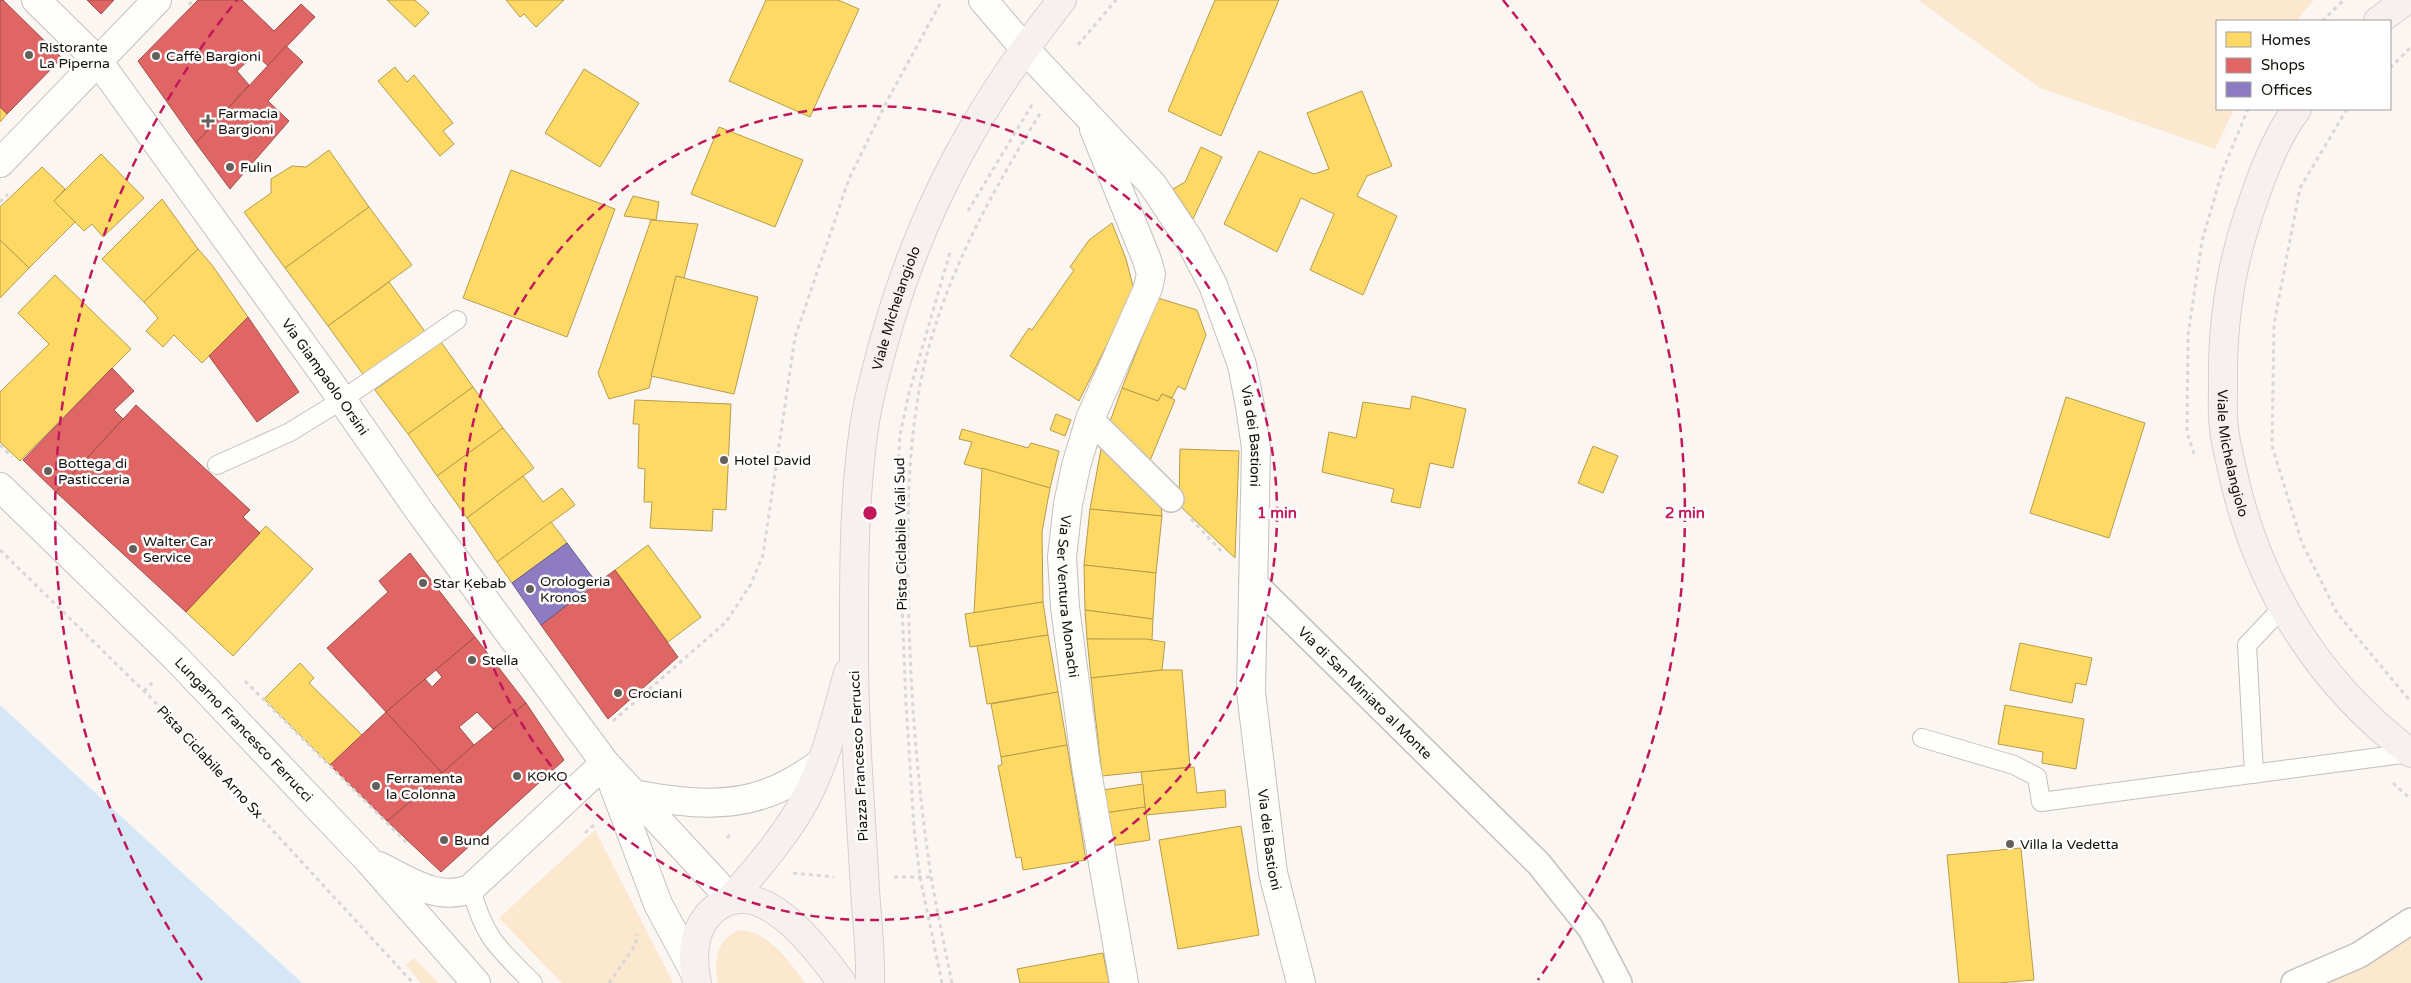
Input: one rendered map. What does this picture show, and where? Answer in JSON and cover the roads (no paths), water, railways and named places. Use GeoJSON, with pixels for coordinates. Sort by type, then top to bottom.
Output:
{"type":"FeatureCollection","features":[{"type":"Feature","properties":{"kind":"main road","name":"Viale Michelangiolo"},"geometry":{"type":"LineString","coordinates":[[854,655],[858,478],[864,426],[883,344],[909,262],[932,206],[954,161],[983,110],[1024,48],[1062,0]]}},
{"type":"Feature","properties":{"kind":"main road"},"geometry":{"type":"LineString","coordinates":[[2379,20],[2406,0]]}},
{"type":"Feature","properties":{"kind":"main road","name":"Viale Michelangiolo"},"geometry":{"type":"LineString","coordinates":[[2296,110],[2271,156],[2238,248],[2229,291],[2223,340],[2224,428],[2239,501],[2254,550],[2283,607],[2309,647],[2345,694],[2376,727],[2411,753]]}},
{"type":"Feature","properties":{"kind":"main road","name":"Piazza Francesco Ferrucci"},"geometry":{"type":"LineString","coordinates":[[696,977],[694,950],[700,927],[720,904],[732,900],[797,814],[821,764],[854,655]]}},
{"type":"Feature","properties":{"kind":"main road","name":"Piazza Francesco Ferrucci"},"geometry":{"type":"LineString","coordinates":[[854,655],[870,983]]}},
{"type":"Feature","properties":{"kind":"main road"},"geometry":{"type":"LineString","coordinates":[[732,900],[756,901],[788,920],[824,959],[842,983]]}},
{"type":"Feature","properties":{"kind":"street","name":"Via Giampaolo Orsini"},"geometry":{"type":"LineString","coordinates":[[36,0],[98,61],[342,400],[420,512],[605,763]]}},
{"type":"Feature","properties":{"kind":"street"},"geometry":{"type":"LineString","coordinates":[[0,162],[157,0]]}},
{"type":"Feature","properties":{"kind":"street","name":"Via dei Bastioni"},"geometry":{"type":"LineString","coordinates":[[983,0],[1024,48],[1087,112],[1138,168],[1172,213],[1213,285],[1242,365],[1256,448],[1251,692],[1264,813],[1279,901],[1301,983]]}},
{"type":"Feature","properties":{"kind":"street","name":"Via Ser Ventura Monachi"},"geometry":{"type":"LineString","coordinates":[[1087,112],[1147,260],[1150,274],[1148,288],[1090,419],[1076,466],[1068,504],[1062,557],[1065,607],[1086,766],[1124,983]]}},
{"type":"Feature","properties":{"kind":"street"},"geometry":{"type":"LineString","coordinates":[[1090,419],[1171,499]]}},
{"type":"Feature","properties":{"kind":"street","name":"Lungarno Francesco Ferrucci"},"geometry":{"type":"LineString","coordinates":[[0,487],[176,658],[368,861],[476,983]]}},
{"type":"Feature","properties":{"kind":"street","name":"Via di San Miniato al Monte"},"geometry":{"type":"LineString","coordinates":[[1252,581],[1540,864],[1591,929],[1619,983]]}},
{"type":"Feature","properties":{"kind":"street"},"geometry":{"type":"LineString","coordinates":[[368,861],[422,887],[441,893],[456,894],[471,888],[605,763],[732,900]]}},
{"type":"Feature","properties":{"kind":"street","name":"Piazza Francesco Ferrucci"},"geometry":{"type":"LineString","coordinates":[[605,763],[658,904],[696,977]]}},
{"type":"Feature","properties":{"kind":"street"},"geometry":{"type":"LineString","coordinates":[[633,794],[696,802],[750,798],[778,789],[821,764]]}},
{"type":"Feature","properties":{"kind":"street"},"geometry":{"type":"LineString","coordinates":[[2294,983],[2359,955],[2411,921]]}},
{"type":"Feature","properties":{"kind":"lane"},"geometry":{"type":"LineString","coordinates":[[217,465],[290,432],[342,400],[457,320]]}},
{"type":"Feature","properties":{"kind":"lane"},"geometry":{"type":"LineString","coordinates":[[2254,774],[2247,645],[2283,607]]}},
{"type":"Feature","properties":{"kind":"lane"},"geometry":{"type":"LineString","coordinates":[[1922,738],[2014,764],[2037,777],[2041,802],[2411,753]]}},
{"type":"Feature","properties":{"kind":"lane"},"geometry":{"type":"LineString","coordinates":[[471,888],[478,914],[485,930],[497,947],[533,983]]}},
{"type":"Feature","properties":{"kind":"water"},"geometry":{"type":"Polygon","coordinates":[[[0,705],[302,983],[0,983],[0,705]]]}},
{"type":"Feature","properties":{"kind":"place","name":"Ristorante La Piperna"},"geometry":{"type":"Point","coordinates":[29,55]}},
{"type":"Feature","properties":{"kind":"place","name":"Caffè Bargioni"},"geometry":{"type":"Point","coordinates":[156,56]}},
{"type":"Feature","properties":{"kind":"place","name":"Farmacia Bargioni"},"geometry":{"type":"Point","coordinates":[208,121]}},
{"type":"Feature","properties":{"kind":"place","name":"Fulin"},"geometry":{"type":"Point","coordinates":[230,167]}},
{"type":"Feature","properties":{"kind":"place","name":"Hotel David"},"geometry":{"type":"Point","coordinates":[724,460]}},
{"type":"Feature","properties":{"kind":"place","name":"Bottega di Pasticceria"},"geometry":{"type":"Point","coordinates":[48,471]}},
{"type":"Feature","properties":{"kind":"place","name":"Walter Car Service"},"geometry":{"type":"Point","coordinates":[133,549]}},
{"type":"Feature","properties":{"kind":"place","name":"Star Kebab"},"geometry":{"type":"Point","coordinates":[423,583]}},
{"type":"Feature","properties":{"kind":"place","name":"Orologeria Kronos"},"geometry":{"type":"Point","coordinates":[530,589]}},
{"type":"Feature","properties":{"kind":"place","name":"Stella"},"geometry":{"type":"Point","coordinates":[472,660]}},
{"type":"Feature","properties":{"kind":"place","name":"Crociani"},"geometry":{"type":"Point","coordinates":[618,693]}},
{"type":"Feature","properties":{"kind":"place","name":"KOKO"},"geometry":{"type":"Point","coordinates":[517,776]}},
{"type":"Feature","properties":{"kind":"place","name":"Ferramenta la Colonna"},"geometry":{"type":"Point","coordinates":[376,786]}},
{"type":"Feature","properties":{"kind":"place","name":"Bund"},"geometry":{"type":"Point","coordinates":[444,840]}},
{"type":"Feature","properties":{"kind":"place","name":"Villa la Vedetta"},"geometry":{"type":"Point","coordinates":[2010,844]}}]}
